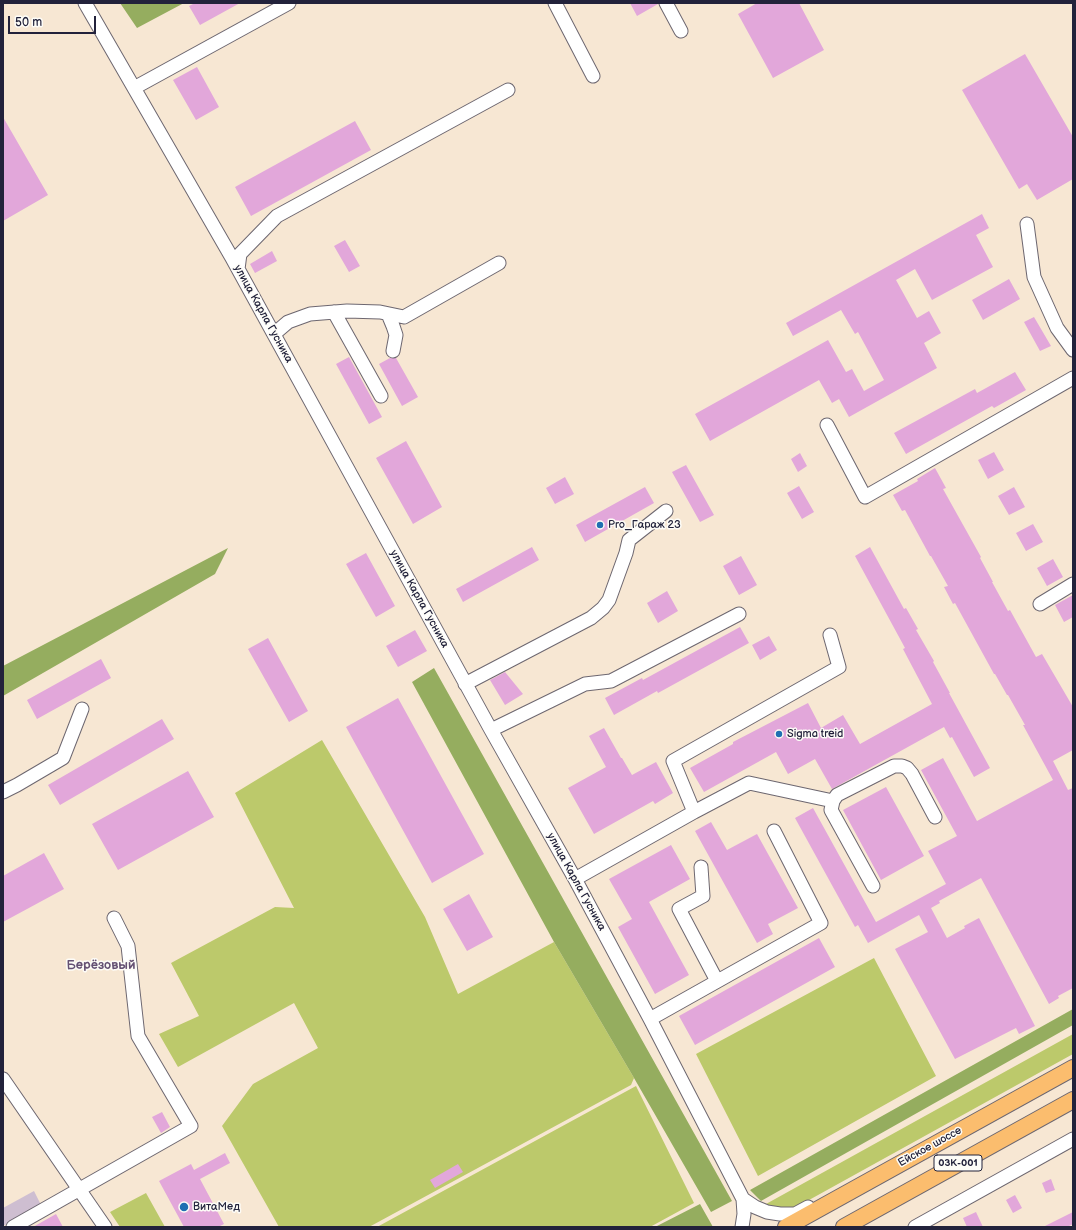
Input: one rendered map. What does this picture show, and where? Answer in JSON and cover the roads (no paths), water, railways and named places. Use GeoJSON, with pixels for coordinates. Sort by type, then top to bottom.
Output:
{"type":"FeatureCollection","features":[{"type":"Feature","properties":{"kind":"main road","name":"Ейское шоссе"},"geometry":{"type":"LineString","coordinates":[[786,1227],[1073,1068]]}},
{"type":"Feature","properties":{"kind":"main road","name":"03К-001"},"geometry":{"type":"LineString","coordinates":[[844,1227],[1073,1100]]}},
{"type":"Feature","properties":{"kind":"street","name":"улица Карла Гусника"},"geometry":{"type":"LineString","coordinates":[[85,3],[238,269],[465,684],[575,879],[650,1019],[742,1199]]}},
{"type":"Feature","properties":{"kind":"street"},"geometry":{"type":"LineString","coordinates":[[134,88],[289,3]]}},
{"type":"Feature","properties":{"kind":"street"},"geometry":{"type":"LineString","coordinates":[[555,3],[593,76]]}},
{"type":"Feature","properties":{"kind":"street"},"geometry":{"type":"LineString","coordinates":[[666,3],[681,31]]}},
{"type":"Feature","properties":{"kind":"street"},"geometry":{"type":"LineString","coordinates":[[238,269],[240,254],[277,216],[508,90]]}},
{"type":"Feature","properties":{"kind":"street"},"geometry":{"type":"LineString","coordinates":[[1027,224],[1034,277],[1057,328],[1073,350]]}},
{"type":"Feature","properties":{"kind":"street"},"geometry":{"type":"LineString","coordinates":[[274,334],[288,322],[310,314],[354,311],[380,312],[404,317],[499,263]]}},
{"type":"Feature","properties":{"kind":"street"},"geometry":{"type":"LineString","coordinates":[[334,312],[381,396]]}},
{"type":"Feature","properties":{"kind":"street"},"geometry":{"type":"LineString","coordinates":[[388,314],[396,335],[393,351]]}},
{"type":"Feature","properties":{"kind":"street"},"geometry":{"type":"LineString","coordinates":[[827,424],[865,498],[1073,378]]}},
{"type":"Feature","properties":{"kind":"street"},"geometry":{"type":"LineString","coordinates":[[465,684],[590,618],[603,608],[609,600],[626,553],[629,540],[666,511]]}},
{"type":"Feature","properties":{"kind":"street"},"geometry":{"type":"LineString","coordinates":[[1040,604],[1073,584]]}},
{"type":"Feature","properties":{"kind":"street"},"geometry":{"type":"LineString","coordinates":[[491,730],[585,684],[611,681],[739,614]]}},
{"type":"Feature","properties":{"kind":"street"},"geometry":{"type":"LineString","coordinates":[[694,812],[673,761],[839,667],[830,635]]}},
{"type":"Feature","properties":{"kind":"street"},"geometry":{"type":"LineString","coordinates":[[3,792],[18,785],[63,758],[82,709]]}},
{"type":"Feature","properties":{"kind":"street"},"geometry":{"type":"LineString","coordinates":[[873,886],[831,810],[833,801],[837,795],[894,766],[902,766],[907,768],[912,774],[935,817]]}},
{"type":"Feature","properties":{"kind":"street"},"geometry":{"type":"LineString","coordinates":[[575,879],[694,812],[750,783],[833,801]]}},
{"type":"Feature","properties":{"kind":"street"},"geometry":{"type":"LineString","coordinates":[[650,1019],[821,923],[774,831]]}},
{"type":"Feature","properties":{"kind":"street"},"geometry":{"type":"LineString","coordinates":[[701,867],[703,896],[679,909],[717,981]]}},
{"type":"Feature","properties":{"kind":"street"},"geometry":{"type":"LineString","coordinates":[[13,1227],[191,1126],[138,1036],[128,946],[114,918]]}},
{"type":"Feature","properties":{"kind":"street"},"geometry":{"type":"LineString","coordinates":[[3,1079],[105,1227]]}},
{"type":"Feature","properties":{"kind":"street"},"geometry":{"type":"LineString","coordinates":[[915,1227],[1073,1138]]}},
{"type":"Feature","properties":{"kind":"street"},"geometry":{"type":"LineString","coordinates":[[742,1199],[755,1208],[767,1212],[795,1214],[846,1186],[855,1188]]}},
{"type":"Feature","properties":{"kind":"street"},"geometry":{"type":"LineString","coordinates":[[742,1199],[744,1214],[742,1227]]}},
{"type":"Feature","properties":{"kind":"place","name":"Pro_Гараж 23"},"geometry":{"type":"Point","coordinates":[600,525]}},
{"type":"Feature","properties":{"kind":"place","name":"Sigma treid"},"geometry":{"type":"Point","coordinates":[779,734]}},
{"type":"Feature","properties":{"kind":"place","name":"ВитаMед"},"geometry":{"type":"Point","coordinates":[184,1207]}},
{"type":"Feature","properties":{"kind":"district","name":"Берёзовый"},"geometry":{"type":"Point","coordinates":[101,966]}}]}
